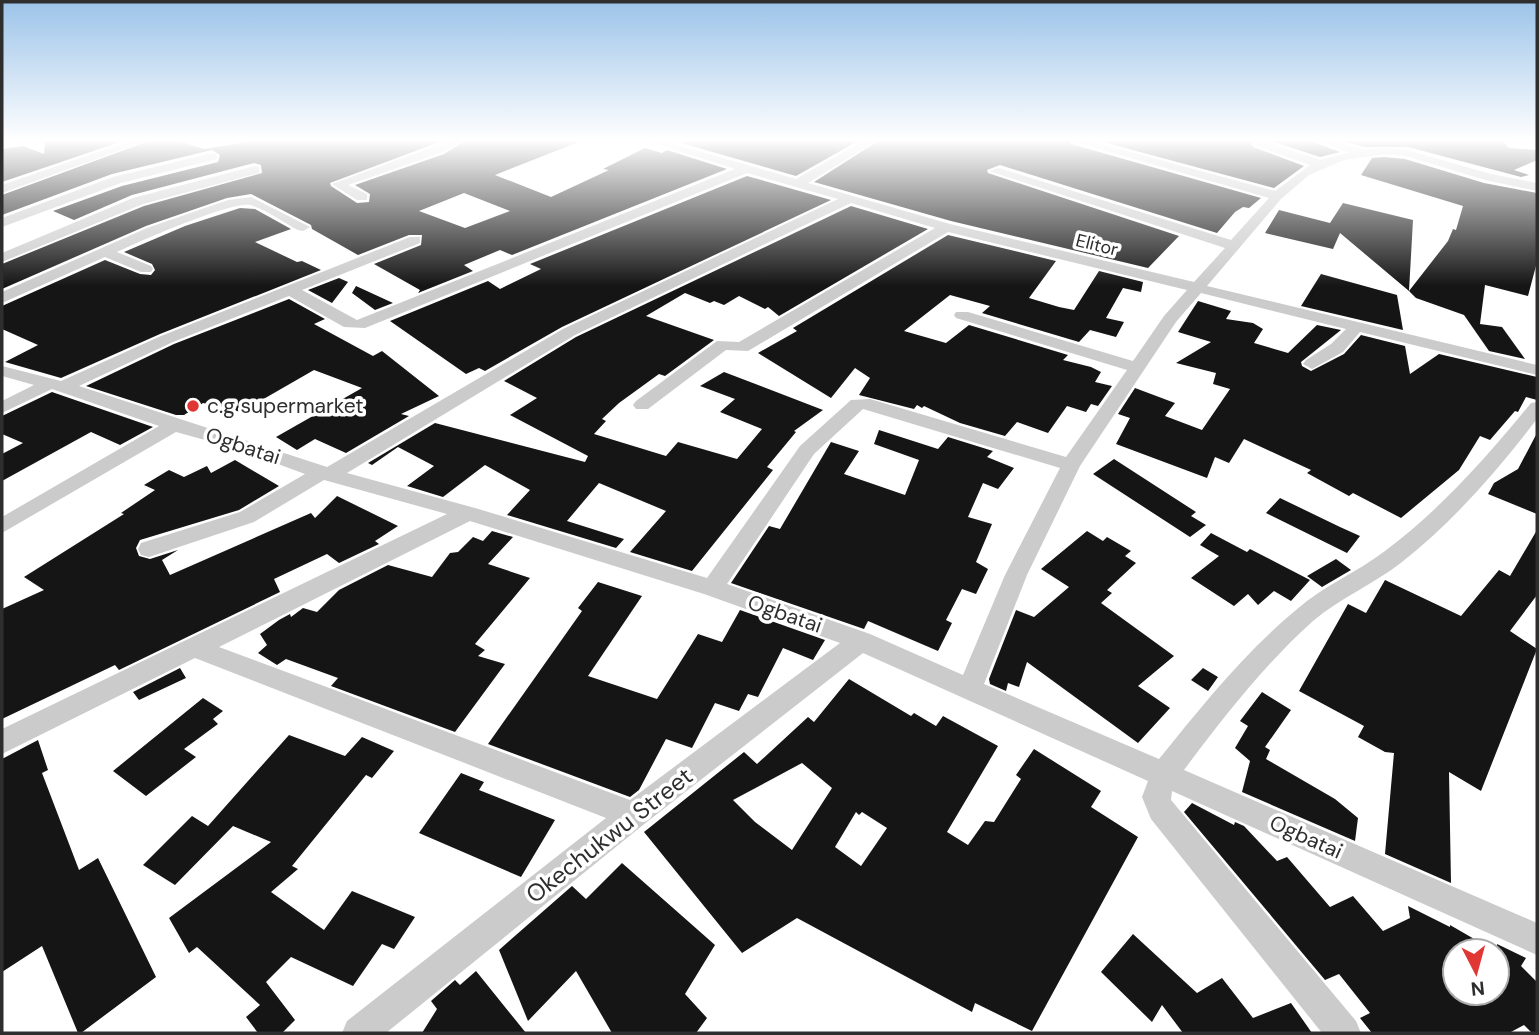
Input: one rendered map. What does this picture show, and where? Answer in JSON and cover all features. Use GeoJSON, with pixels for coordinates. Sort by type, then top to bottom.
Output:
{"type":"FeatureCollection","features":[{"type":"Feature","properties":{"kind":"street"},"geometry":{"type":"LineString","coordinates":[[2,223],[95,189]]}},
{"type":"Feature","properties":{"kind":"street"},"geometry":{"type":"LineString","coordinates":[[2,258],[138,201],[182,189]]}},
{"type":"Feature","properties":{"kind":"street"},"geometry":{"type":"LineString","coordinates":[[348,189],[362,197]]}},
{"type":"Feature","properties":{"kind":"street"},"geometry":{"type":"LineString","coordinates":[[289,289],[350,324],[359,325],[695,189]]}},
{"type":"Feature","properties":{"kind":"street","name":"Elitor"},"geometry":{"type":"LineString","coordinates":[[817,189],[946,227],[1537,370]]}},
{"type":"Feature","properties":{"kind":"street"},"geometry":{"type":"LineString","coordinates":[[1053,189],[1234,246]]}},
{"type":"Feature","properties":{"kind":"street"},"geometry":{"type":"LineString","coordinates":[[1253,189],[1277,196]]}},
{"type":"Feature","properties":{"kind":"street"},"geometry":{"type":"LineString","coordinates":[[971,688],[1016,575],[1071,466],[1170,319],[1285,189]]}},
{"type":"Feature","properties":{"kind":"street"},"geometry":{"type":"LineString","coordinates":[[149,549],[247,517],[569,332],[849,200]]}},
{"type":"Feature","properties":{"kind":"street"},"geometry":{"type":"LineString","coordinates":[[2,298],[152,230],[245,201],[251,201],[303,227]]}},
{"type":"Feature","properties":{"kind":"street"},"geometry":{"type":"LineString","coordinates":[[642,405],[723,345],[741,347],[946,227]]}},
{"type":"Feature","properties":{"kind":"street"},"geometry":{"type":"LineString","coordinates":[[2,408],[415,240]]}},
{"type":"Feature","properties":{"kind":"street"},"geometry":{"type":"LineString","coordinates":[[105,252],[146,269]]}},
{"type":"Feature","properties":{"kind":"street"},"geometry":{"type":"LineString","coordinates":[[962,314],[1137,368]]}},
{"type":"Feature","properties":{"kind":"street"},"geometry":{"type":"LineString","coordinates":[[1312,364],[1337,348],[1356,327]]}},
{"type":"Feature","properties":{"kind":"street","name":"Ogbatai"},"geometry":{"type":"LineString","coordinates":[[2,371],[242,444],[325,474],[468,513],[712,588],[861,640],[1537,939]]}},
{"type":"Feature","properties":{"kind":"street"},"geometry":{"type":"LineString","coordinates":[[712,588],[807,450],[857,404],[863,403],[1071,466]]}},
{"type":"Feature","properties":{"kind":"street"},"geometry":{"type":"LineString","coordinates":[[1344,1033],[1161,809],[1156,797],[1164,774],[1267,650],[1308,613],[1391,559],[1424,531],[1484,474],[1537,407]]}},
{"type":"Feature","properties":{"kind":"street"},"geometry":{"type":"LineString","coordinates":[[2,526],[174,425]]}},
{"type":"Feature","properties":{"kind":"street"},"geometry":{"type":"LineString","coordinates":[[2,742],[468,513]]}},
{"type":"Feature","properties":{"kind":"street","name":"Okechukwu Street"},"geometry":{"type":"LineString","coordinates":[[359,1033],[633,815],[861,640]]}},
{"type":"Feature","properties":{"kind":"street"},"geometry":{"type":"LineString","coordinates":[[195,648],[633,815]]}},
{"type":"Feature","properties":{"kind":"building"},"geometry":{"type":"Polygon","coordinates":[[[18,189],[71,189],[2,215],[2,195],[18,189]]]}},
{"type":"Feature","properties":{"kind":"building"},"geometry":{"type":"Polygon","coordinates":[[[113,189],[154,189],[132,195],[74,220],[53,211],[113,189]]]}},
{"type":"Feature","properties":{"kind":"building"},"geometry":{"type":"Polygon","coordinates":[[[204,189],[336,189],[357,203],[369,202],[370,194],[362,189],[531,189],[551,197],[568,189],[676,189],[512,255],[500,250],[464,265],[473,271],[418,293],[420,290],[374,264],[421,245],[422,235],[409,235],[358,255],[312,229],[311,225],[251,194],[227,198],[146,226],[2,289],[2,264],[144,206],[204,189]],[[464,193],[419,211],[465,228],[510,211],[464,193]]]}},
{"type":"Feature","properties":{"kind":"building"},"geometry":{"type":"Polygon","coordinates":[[[714,189],[794,189],[831,200],[562,327],[485,371],[479,368],[466,374],[390,321],[488,281],[500,289],[541,269],[530,264],[714,189]]]}},
{"type":"Feature","properties":{"kind":"building"},"geometry":{"type":"Polygon","coordinates":[[[840,189],[1037,189],[1179,236],[1148,268],[951,221],[840,189]]]}},
{"type":"Feature","properties":{"kind":"building"},"geometry":{"type":"Polygon","coordinates":[[[1078,189],[1230,189],[1261,198],[1249,208],[1243,207],[1235,212],[1217,233],[1078,189]]]}},
{"type":"Feature","properties":{"kind":"building"},"geometry":{"type":"Polygon","coordinates":[[[1408,189],[1517,189],[1537,193],[1537,262],[1528,296],[1485,285],[1480,324],[1502,327],[1525,359],[1489,351],[1464,315],[1416,298],[1409,291],[1448,241],[1453,229],[1456,230],[1463,206],[1408,189]]]}},
{"type":"Feature","properties":{"kind":"building"},"geometry":{"type":"Polygon","coordinates":[[[1343,203],[1413,220],[1409,291],[1340,233],[1333,249],[1265,233],[1279,210],[1330,223],[1343,203]]]}},
{"type":"Feature","properties":{"kind":"building"},"geometry":{"type":"Polygon","coordinates":[[[851,206],[928,229],[779,316],[768,307],[765,309],[739,296],[724,305],[714,301],[710,303],[685,293],[646,316],[714,340],[665,376],[659,374],[619,403],[602,419],[606,421],[594,434],[666,456],[678,442],[737,459],[762,429],[720,412],[735,399],[700,386],[724,372],[823,410],[794,431],[796,432],[767,467],[773,470],[692,571],[630,552],[666,511],[599,483],[567,521],[624,539],[616,548],[507,515],[530,490],[485,465],[443,497],[407,486],[434,466],[398,447],[372,465],[368,463],[435,423],[585,462],[588,456],[510,415],[537,398],[504,381],[576,337],[851,206]]]}},
{"type":"Feature","properties":{"kind":"building"},"geometry":{"type":"Polygon","coordinates":[[[240,208],[255,209],[291,229],[255,242],[321,270],[160,334],[61,378],[5,362],[38,345],[2,329],[2,306],[105,260],[140,274],[151,275],[155,270],[152,264],[124,252],[185,226],[240,208]]]}},
{"type":"Feature","properties":{"kind":"building"},"geometry":{"type":"Polygon","coordinates":[[[948,235],[1056,261],[1029,298],[1059,307],[1074,310],[1099,271],[1143,282],[1141,292],[1123,288],[1106,318],[1124,322],[1116,337],[1090,330],[1079,342],[982,313],[990,306],[950,295],[904,331],[946,343],[969,325],[1068,355],[1063,360],[1101,372],[1095,382],[1112,386],[1098,406],[1091,404],[1086,412],[1067,406],[1048,433],[1017,422],[1005,436],[960,423],[924,406],[922,408],[917,405],[914,409],[859,395],[870,378],[855,368],[831,398],[758,353],[797,331],[793,328],[948,235]]]}},
{"type":"Feature","properties":{"kind":"building"},"geometry":{"type":"Polygon","coordinates":[[[1321,274],[1397,295],[1403,330],[1301,306],[1321,274]]]}},
{"type":"Feature","properties":{"kind":"building"},"geometry":{"type":"Polygon","coordinates":[[[339,278],[348,282],[332,303],[308,290],[339,278]]]}},
{"type":"Feature","properties":{"kind":"building"},"geometry":{"type":"Polygon","coordinates":[[[356,286],[393,303],[375,310],[352,293],[356,286]]]}},
{"type":"Feature","properties":{"kind":"building"},"geometry":{"type":"Polygon","coordinates":[[[289,299],[325,319],[314,324],[373,356],[382,351],[439,396],[401,414],[409,416],[346,453],[315,439],[297,450],[276,437],[362,388],[314,370],[241,412],[203,403],[184,415],[176,415],[86,386],[174,344],[289,299]]]}},
{"type":"Feature","properties":{"kind":"building"},"geometry":{"type":"Polygon","coordinates":[[[1198,301],[1231,311],[1226,319],[1253,323],[1263,329],[1254,343],[1288,353],[1317,325],[1341,330],[1301,362],[1302,366],[1311,371],[1344,354],[1361,335],[1405,346],[1410,374],[1439,354],[1537,377],[1537,400],[1526,397],[1518,412],[1515,411],[1490,440],[1480,436],[1459,470],[1401,518],[1353,493],[1349,496],[1307,473],[1311,470],[1244,439],[1229,463],[1215,457],[1207,478],[1116,444],[1130,418],[1118,414],[1135,388],[1175,403],[1165,416],[1202,430],[1230,389],[1213,384],[1216,373],[1176,363],[1211,342],[1178,332],[1198,301]]]}},
{"type":"Feature","properties":{"kind":"building"},"geometry":{"type":"Polygon","coordinates":[[[52,392],[153,427],[120,445],[91,432],[2,481],[2,454],[23,443],[2,434],[2,416],[52,392]]]}},
{"type":"Feature","properties":{"kind":"building"},"geometry":{"type":"Polygon","coordinates":[[[879,430],[938,449],[948,437],[993,451],[987,457],[1014,468],[998,489],[983,483],[968,517],[992,524],[976,562],[988,569],[976,594],[962,589],[946,620],[952,623],[938,651],[868,621],[864,629],[731,583],[769,526],[780,529],[831,442],[859,451],[844,474],[905,495],[919,460],[874,444],[879,430]]]}},
{"type":"Feature","properties":{"kind":"building"},"geometry":{"type":"Polygon","coordinates":[[[1537,433],[1537,514],[1488,494],[1494,483],[1518,469],[1537,433]]]}},
{"type":"Feature","properties":{"kind":"building"},"geometry":{"type":"Polygon","coordinates":[[[1114,459],[1196,512],[1191,516],[1206,525],[1190,537],[1093,474],[1114,459]]]}},
{"type":"Feature","properties":{"kind":"building"},"geometry":{"type":"Polygon","coordinates":[[[235,460],[279,486],[239,510],[140,540],[136,548],[139,556],[150,559],[178,550],[162,560],[170,575],[311,513],[315,518],[337,496],[398,526],[375,541],[379,544],[339,563],[327,554],[274,579],[280,592],[119,670],[115,665],[2,719],[2,609],[44,590],[24,577],[124,514],[121,513],[155,490],[144,485],[169,470],[184,477],[207,466],[211,473],[235,460]]]}},
{"type":"Feature","properties":{"kind":"building"},"geometry":{"type":"Polygon","coordinates":[[[1280,498],[1360,536],[1347,553],[1266,513],[1280,498]]]}},
{"type":"Feature","properties":{"kind":"building"},"geometry":{"type":"Polygon","coordinates":[[[1537,530],[1537,595],[1510,631],[1537,649],[1481,791],[1449,772],[1451,883],[1385,854],[1394,753],[1385,752],[1358,737],[1364,726],[1299,691],[1348,604],[1366,613],[1385,580],[1461,616],[1499,570],[1510,576],[1537,530]]]}},
{"type":"Feature","properties":{"kind":"building"},"geometry":{"type":"Polygon","coordinates":[[[492,531],[513,537],[488,564],[530,578],[475,644],[485,650],[478,656],[505,664],[455,732],[331,686],[338,678],[286,659],[277,665],[258,653],[267,645],[260,634],[290,614],[291,617],[303,608],[317,612],[339,590],[388,565],[432,577],[450,553],[458,552],[473,537],[483,541],[492,531]]]}},
{"type":"Feature","properties":{"kind":"building"},"geometry":{"type":"Polygon","coordinates":[[[1087,531],[1103,541],[1107,537],[1131,551],[1125,556],[1136,563],[1107,590],[1112,593],[1101,603],[1174,656],[1138,686],[1170,708],[1138,743],[1027,662],[1019,687],[1008,683],[1006,691],[990,684],[989,679],[1016,610],[1034,617],[1069,587],[1041,569],[1087,531]]]}},
{"type":"Feature","properties":{"kind":"building"},"geometry":{"type":"Polygon","coordinates":[[[1211,533],[1247,552],[1250,549],[1310,580],[1291,601],[1274,591],[1258,605],[1248,594],[1234,606],[1191,578],[1219,556],[1200,545],[1211,533]]]}},
{"type":"Feature","properties":{"kind":"building"},"geometry":{"type":"Polygon","coordinates":[[[1336,559],[1351,570],[1322,587],[1307,576],[1336,559]]]}},
{"type":"Feature","properties":{"kind":"building"},"geometry":{"type":"Polygon","coordinates":[[[598,582],[642,596],[588,676],[657,699],[698,634],[722,642],[740,610],[825,640],[813,660],[783,648],[758,697],[748,694],[739,711],[715,703],[692,748],[666,739],[639,790],[630,797],[488,744],[582,611],[578,608],[598,582]]]}},
{"type":"Feature","properties":{"kind":"building"},"geometry":{"type":"Polygon","coordinates":[[[180,668],[186,678],[139,700],[133,692],[180,668]]]}},
{"type":"Feature","properties":{"kind":"building"},"geometry":{"type":"Polygon","coordinates":[[[1203,668],[1218,677],[1208,691],[1191,680],[1203,668]]]}},
{"type":"Feature","properties":{"kind":"building"},"geometry":{"type":"Polygon","coordinates":[[[849,679],[911,716],[914,713],[936,726],[943,716],[998,746],[947,832],[968,845],[985,821],[994,822],[1021,779],[1016,775],[1034,749],[1101,791],[1091,807],[1138,837],[1032,1031],[975,1003],[972,1012],[797,918],[742,953],[644,832],[744,752],[757,764],[808,717],[814,722],[849,679]],[[802,763],[733,800],[755,822],[792,850],[832,788],[802,763]],[[856,812],[835,847],[861,866],[887,828],[862,812],[859,815],[856,812]]]}},
{"type":"Feature","properties":{"kind":"building"},"geometry":{"type":"Polygon","coordinates":[[[1262,692],[1291,710],[1265,747],[1270,750],[1266,759],[1335,799],[1358,818],[1355,841],[1242,792],[1250,761],[1235,748],[1248,726],[1240,721],[1262,692]]]}},
{"type":"Feature","properties":{"kind":"building"},"geometry":{"type":"Polygon","coordinates":[[[203,698],[223,711],[213,719],[218,724],[184,749],[196,757],[146,796],[113,771],[203,698]]]}},
{"type":"Feature","properties":{"kind":"building"},"geometry":{"type":"Polygon","coordinates":[[[289,735],[345,756],[362,737],[394,751],[372,778],[366,775],[292,866],[298,869],[271,892],[324,930],[352,891],[415,917],[394,949],[382,944],[353,986],[291,957],[266,982],[295,1020],[282,1033],[258,1033],[246,1017],[260,1005],[197,947],[189,953],[169,918],[271,842],[233,826],[175,885],[143,865],[192,816],[208,826],[289,735]]]}},
{"type":"Feature","properties":{"kind":"building"},"geometry":{"type":"Polygon","coordinates":[[[38,740],[48,770],[42,773],[79,870],[98,858],[156,977],[81,1033],[78,1033],[42,946],[2,972],[2,759],[38,740]]]}},
{"type":"Feature","properties":{"kind":"building"},"geometry":{"type":"Polygon","coordinates":[[[461,773],[484,782],[479,790],[555,820],[521,877],[419,833],[461,773]]]}},
{"type":"Feature","properties":{"kind":"building"},"geometry":{"type":"Polygon","coordinates":[[[1192,803],[1234,825],[1235,822],[1244,826],[1277,861],[1287,857],[1330,907],[1353,896],[1383,931],[1410,918],[1408,906],[1471,937],[1441,937],[1441,1007],[1511,1007],[1511,951],[1526,958],[1521,966],[1537,982],[1537,1033],[1532,1033],[1524,1025],[1509,1033],[1372,1033],[1360,1018],[1370,1013],[1339,974],[1325,980],[1184,812],[1192,803]]]}},
{"type":"Feature","properties":{"kind":"building"},"geometry":{"type":"Polygon","coordinates":[[[622,863],[715,945],[685,994],[707,1018],[696,1033],[612,1033],[576,971],[528,1021],[499,950],[572,886],[586,899],[622,863]]]}},
{"type":"Feature","properties":{"kind":"building"},"geometry":{"type":"Polygon","coordinates":[[[1133,934],[1197,993],[1222,978],[1253,1018],[1291,1003],[1312,1033],[1183,1033],[1162,1005],[1152,1022],[1101,972],[1133,934]]]}},
{"type":"Feature","properties":{"kind":"building"},"geometry":{"type":"Polygon","coordinates":[[[476,971],[526,1033],[422,1033],[437,1009],[431,1001],[455,980],[460,985],[476,971]]]}},
{"type":"Feature","properties":{"kind":"place","name":"c.g supermarket"},"geometry":{"type":"Point","coordinates":[193,406]}}]}
